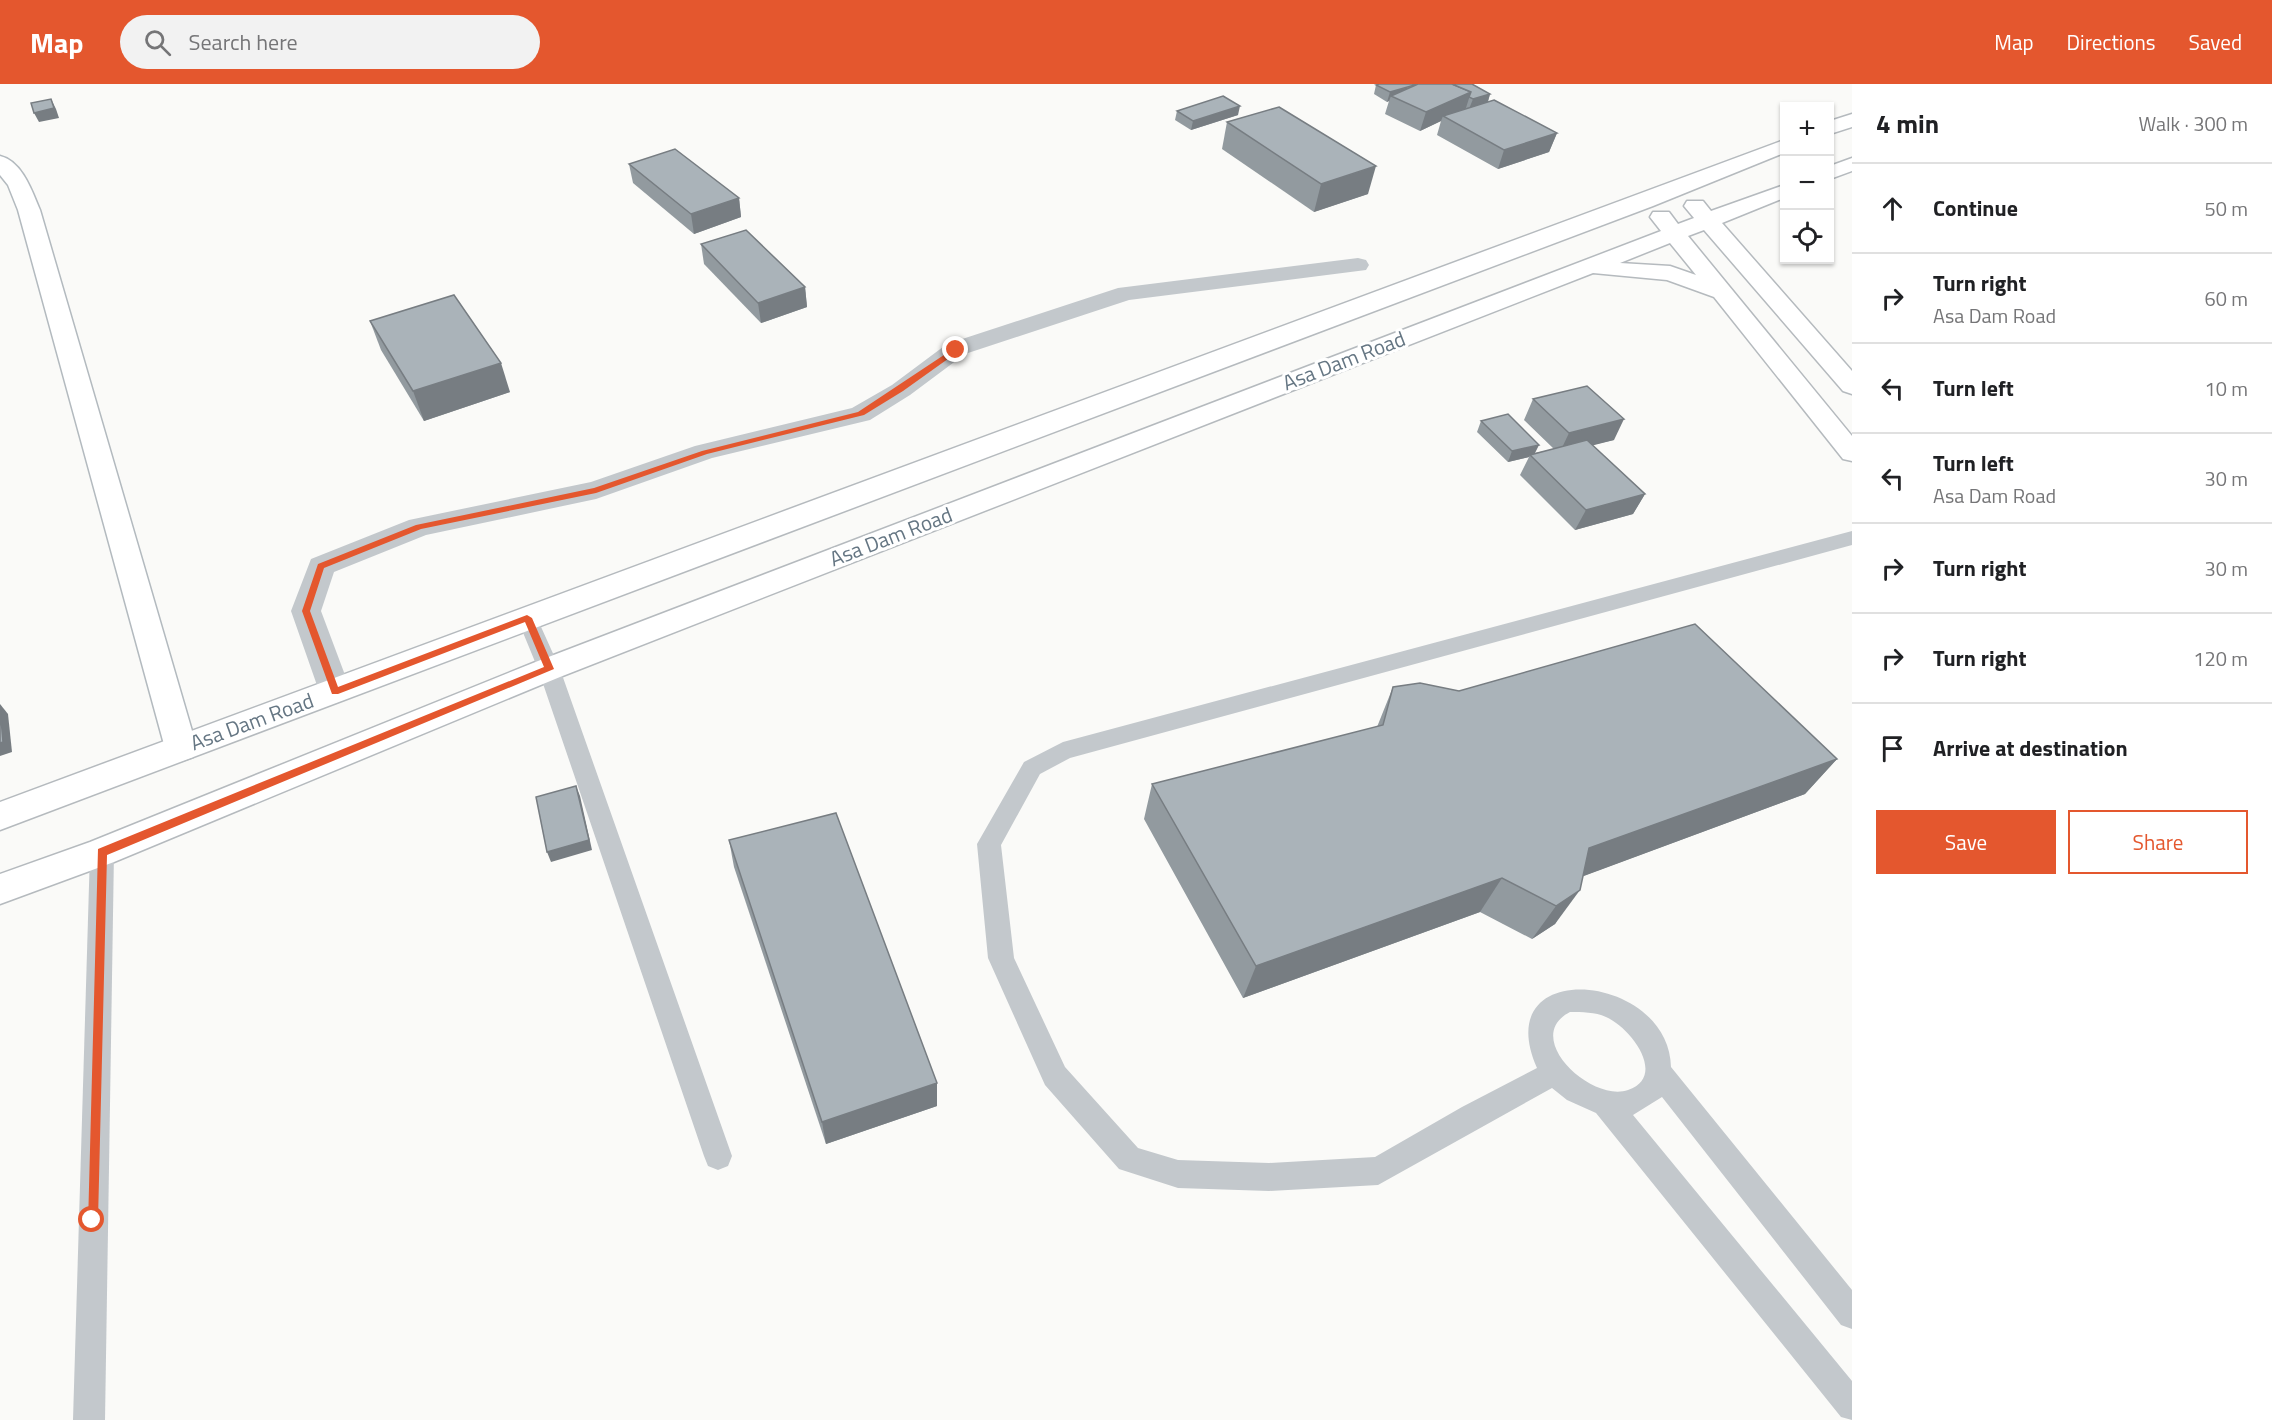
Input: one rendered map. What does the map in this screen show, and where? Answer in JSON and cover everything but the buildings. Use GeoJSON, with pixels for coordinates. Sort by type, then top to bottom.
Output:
{"type":"FeatureCollection","features":[{"type":"Feature","properties":{"kind":"main road"},"geometry":{"type":"LineString","coordinates":[[1834,127],[1852,120]]}},
{"type":"Feature","properties":{"kind":"main road","name":"Asa Dam Road"},"geometry":{"type":"LineString","coordinates":[[0,816],[1645,201],[1780,148]]}},
{"type":"Feature","properties":{"kind":"main road"},"geometry":{"type":"LineString","coordinates":[[0,162],[18,183],[29,210],[181,748]]}},
{"type":"Feature","properties":{"kind":"main road"},"geometry":{"type":"LineString","coordinates":[[1834,172],[1852,165]]}},
{"type":"Feature","properties":{"kind":"main road"},"geometry":{"type":"LineString","coordinates":[[1676,188],[1708,220],[1852,386]]}},
{"type":"Feature","properties":{"kind":"main road"},"geometry":{"type":"LineString","coordinates":[[1747,264],[1745,245],[1748,232],[1777,194]]}},
{"type":"Feature","properties":{"kind":"main road","name":"Asa Dam Road"},"geometry":{"type":"LineString","coordinates":[[0,889],[102,852],[549,669],[1777,194]]}},
{"type":"Feature","properties":{"kind":"main road"},"geometry":{"type":"LineString","coordinates":[[1645,201],[1676,232],[1852,453]]}},
{"type":"Feature","properties":{"kind":"main road"},"geometry":{"type":"LineString","coordinates":[[1586,267],[1644,269],[1670,273],[1724,293]]}},
{"type":"Feature","properties":{"kind":"street"},"geometry":{"type":"LineString","coordinates":[[335,692],[306,611],[321,566],[419,527],[596,490],[704,452],[861,414],[901,390],[956,350],[1126,293],[1358,264]]}},
{"type":"Feature","properties":{"kind":"lane"},"geometry":{"type":"LineString","coordinates":[[1555,1073],[1472,1116],[1378,1171],[1269,1178],[1178,1174],[1129,1159],[1055,1076],[1001,958],[989,844],[1032,768],[1063,751],[1852,538]]}},
{"type":"Feature","properties":{"kind":"lane"},"geometry":{"type":"LineString","coordinates":[[527,618],[549,669],[718,1156]]}},
{"type":"Feature","properties":{"kind":"lane"},"geometry":{"type":"LineString","coordinates":[[89,1420],[102,852]]}},
{"type":"Feature","properties":{"kind":"lane"},"geometry":{"type":"LineString","coordinates":[[1659,1073],[1651,1091],[1631,1103],[1605,1103],[1578,1093],[1555,1073],[1543,1051],[1540,1028],[1549,1010],[1568,1000],[1592,1000],[1618,1009],[1641,1026],[1655,1049],[1659,1073],[1852,1314]]}},
{"type":"Feature","properties":{"kind":"lane"},"geometry":{"type":"LineString","coordinates":[[1605,1103],[1852,1406]]}},
{"type":"Feature","properties":{"kind":"route"},"geometry":{"type":"LineString","coordinates":[[92,1220],[102,852],[549,669],[527,618],[335,692],[306,611],[321,566],[419,527],[596,490],[704,452],[861,414],[901,390],[956,350]]}}]}
